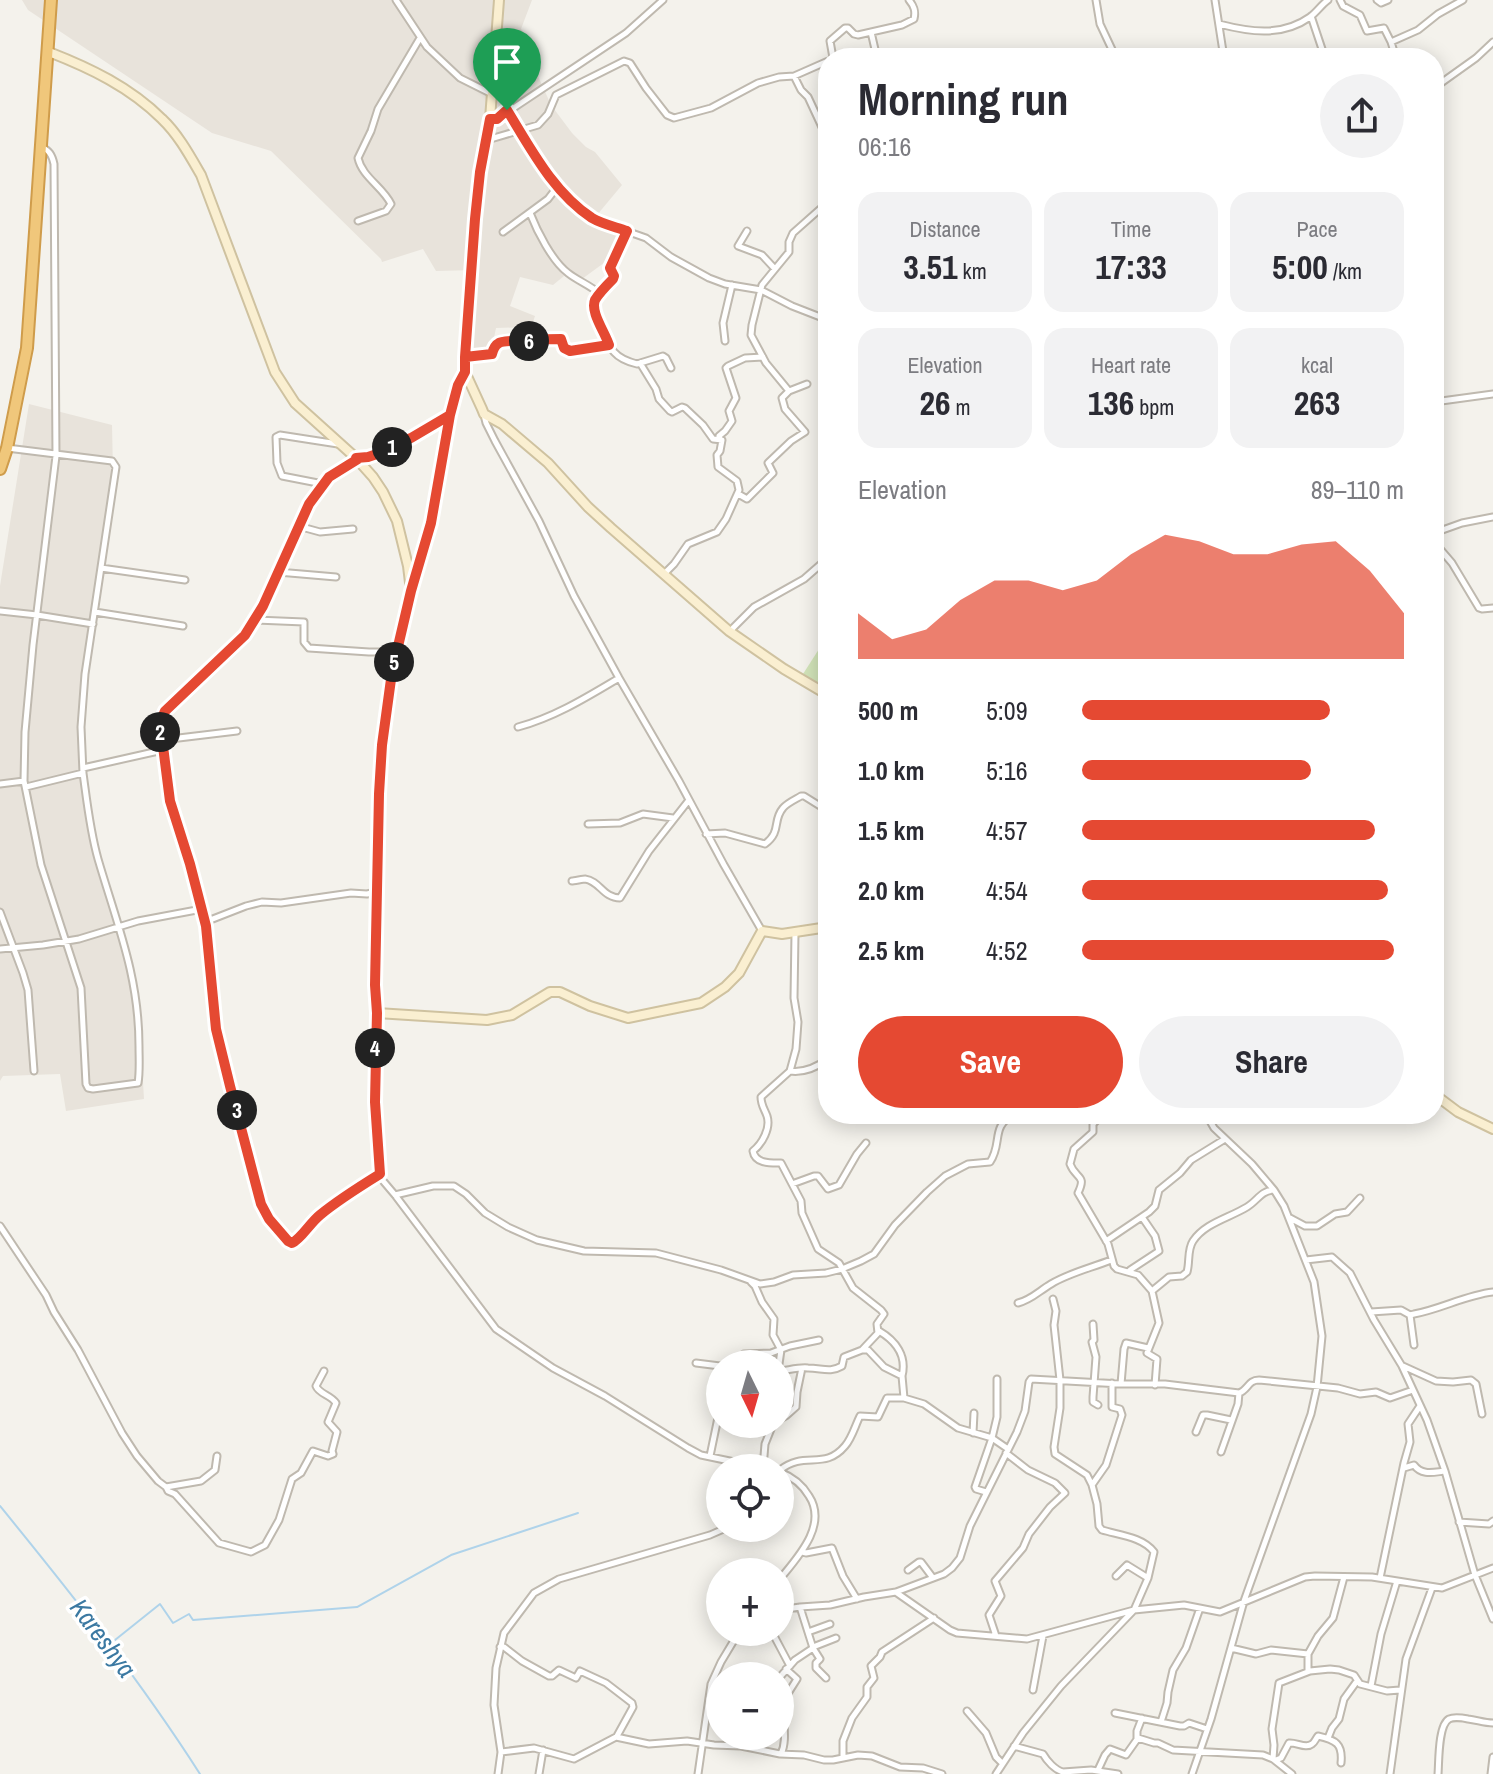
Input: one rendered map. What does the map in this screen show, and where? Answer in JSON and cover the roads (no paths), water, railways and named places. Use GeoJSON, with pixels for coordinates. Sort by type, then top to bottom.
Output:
{"type":"FeatureCollection","features":[{"type":"Feature","properties":{"kind":"highway"},"geometry":{"type":"LineString","coordinates":[[0,469],[27,348],[51,0]]}},
{"type":"Feature","properties":{"kind":"street"},"geometry":{"type":"LineString","coordinates":[[396,0],[427,47],[460,78],[492,95]]}},
{"type":"Feature","properties":{"kind":"street"},"geometry":{"type":"LineString","coordinates":[[499,0],[490,119],[475,219],[465,372],[486,423],[539,521],[574,596],[762,931]]}},
{"type":"Feature","properties":{"kind":"street"},"geometry":{"type":"LineString","coordinates":[[490,119],[497,119],[626,33],[663,0]]}},
{"type":"Feature","properties":{"kind":"street"},"geometry":{"type":"LineString","coordinates":[[831,48],[830,41],[848,28],[855,35],[902,25],[914,19],[909,0]]}},
{"type":"Feature","properties":{"kind":"street"},"geometry":{"type":"LineString","coordinates":[[1096,0],[1100,24],[1111,48]]}},
{"type":"Feature","properties":{"kind":"street"},"geometry":{"type":"LineString","coordinates":[[1215,0],[1223,48]]}},
{"type":"Feature","properties":{"kind":"street"},"geometry":{"type":"LineString","coordinates":[[1219,24],[1254,31],[1278,31],[1311,16],[1328,0]]}},
{"type":"Feature","properties":{"kind":"street"},"geometry":{"type":"LineString","coordinates":[[1340,0],[1343,6],[1360,15],[1367,31],[1384,28],[1393,48]]}},
{"type":"Feature","properties":{"kind":"street"},"geometry":{"type":"LineString","coordinates":[[1377,0],[1381,3],[1388,0]]}},
{"type":"Feature","properties":{"kind":"street"},"geometry":{"type":"LineString","coordinates":[[1391,42],[1418,30],[1463,0]]}},
{"type":"Feature","properties":{"kind":"street"},"geometry":{"type":"LineString","coordinates":[[1311,16],[1322,48]]}},
{"type":"Feature","properties":{"kind":"street"},"geometry":{"type":"LineString","coordinates":[[871,32],[875,48]]}},
{"type":"Feature","properties":{"kind":"street"},"geometry":{"type":"LineString","coordinates":[[358,221],[386,211],[391,204],[360,167],[358,158],[378,109],[420,38]]}},
{"type":"Feature","properties":{"kind":"street"},"geometry":{"type":"LineString","coordinates":[[1444,81],[1493,42]]}},
{"type":"Feature","properties":{"kind":"street"},"geometry":{"type":"LineString","coordinates":[[49,52],[80,64],[137,97],[164,120],[189,153],[207,189],[275,372],[295,403],[357,459],[383,492],[397,521],[411,591]]}},
{"type":"Feature","properties":{"kind":"street"},"geometry":{"type":"LineString","coordinates":[[487,140],[538,125],[548,114],[556,95],[624,61],[630,63],[667,115],[674,118],[711,108],[768,80],[794,76],[818,65]]}},
{"type":"Feature","properties":{"kind":"street"},"geometry":{"type":"LineString","coordinates":[[794,76],[818,118]]}},
{"type":"Feature","properties":{"kind":"street"},"geometry":{"type":"LineString","coordinates":[[507,110],[532,152],[558,186],[595,220],[646,238],[696,272],[732,285],[761,290],[818,316]]}},
{"type":"Feature","properties":{"kind":"street"},"geometry":{"type":"LineString","coordinates":[[7,448],[56,456],[112,461],[115,463],[85,674],[81,727],[87,808],[97,856],[131,966],[138,1010],[139,1082],[135,1084],[88,1088],[81,988],[41,865],[25,784],[25,732],[56,456],[54,164],[51,154],[41,147]]}},
{"type":"Feature","properties":{"kind":"street"},"geometry":{"type":"LineString","coordinates":[[503,232],[548,199],[558,186]]}},
{"type":"Feature","properties":{"kind":"street"},"geometry":{"type":"LineString","coordinates":[[789,391],[771,371],[751,335],[762,285],[789,252],[793,233],[818,211]]}},
{"type":"Feature","properties":{"kind":"street"},"geometry":{"type":"LineString","coordinates":[[530,213],[564,270],[600,294]]}},
{"type":"Feature","properties":{"kind":"street"},"geometry":{"type":"LineString","coordinates":[[627,231],[610,268],[613,279],[596,300],[594,309],[609,345],[619,357],[642,364],[663,356],[671,368]]}},
{"type":"Feature","properties":{"kind":"street"},"geometry":{"type":"LineString","coordinates":[[747,231],[738,246],[762,255],[775,269]]}},
{"type":"Feature","properties":{"kind":"street"},"geometry":{"type":"LineString","coordinates":[[725,341],[723,323],[732,285]]}},
{"type":"Feature","properties":{"kind":"street"},"geometry":{"type":"LineString","coordinates":[[465,357],[492,354],[495,345],[501,341],[557,338],[570,351],[609,345]]}},
{"type":"Feature","properties":{"kind":"street"},"geometry":{"type":"LineString","coordinates":[[664,574],[688,544],[717,532],[726,519],[739,490],[737,481],[716,463],[722,440],[719,436],[732,421],[729,411],[736,398],[726,368],[745,358],[763,357]]}},
{"type":"Feature","properties":{"kind":"street"},"geometry":{"type":"LineString","coordinates":[[640,363],[664,405],[672,412],[685,408],[713,439],[720,439]]}},
{"type":"Feature","properties":{"kind":"street"},"geometry":{"type":"LineString","coordinates":[[465,372],[450,415],[431,523],[396,652],[382,745],[375,985],[375,1102],[380,1174],[496,1329],[553,1368],[605,1396],[682,1445],[706,1456]]}},
{"type":"Feature","properties":{"kind":"street"},"geometry":{"type":"LineString","coordinates":[[736,496],[747,499],[759,488],[773,473],[768,463],[805,432],[785,409],[782,398],[789,391],[807,384]]}},
{"type":"Feature","properties":{"kind":"street"},"geometry":{"type":"LineString","coordinates":[[1444,401],[1493,394]]}},
{"type":"Feature","properties":{"kind":"street"},"geometry":{"type":"LineString","coordinates":[[484,414],[502,424],[548,463],[588,507],[729,631],[818,689]]}},
{"type":"Feature","properties":{"kind":"street"},"geometry":{"type":"LineString","coordinates":[[380,1174],[322,1213],[297,1242],[288,1241],[261,1204],[216,1029],[205,922],[174,817],[160,723],[162,715],[238,642],[256,620],[309,504],[329,477],[357,459],[386,451],[450,415]]}},
{"type":"Feature","properties":{"kind":"street"},"geometry":{"type":"LineString","coordinates":[[323,484],[282,476],[277,463],[276,437],[280,435],[340,444]]}},
{"type":"Feature","properties":{"kind":"street"},"geometry":{"type":"LineString","coordinates":[[1444,529],[1493,517]]}},
{"type":"Feature","properties":{"kind":"street"},"geometry":{"type":"LineString","coordinates":[[298,526],[320,532],[353,529]]}},
{"type":"Feature","properties":{"kind":"street"},"geometry":{"type":"LineString","coordinates":[[1444,554],[1477,606],[1493,608]]}},
{"type":"Feature","properties":{"kind":"street"},"geometry":{"type":"LineString","coordinates":[[729,631],[754,607],[804,579],[818,567]]}},
{"type":"Feature","properties":{"kind":"street"},"geometry":{"type":"LineString","coordinates":[[101,568],[185,580]]}},
{"type":"Feature","properties":{"kind":"street"},"geometry":{"type":"LineString","coordinates":[[278,572],[336,577]]}},
{"type":"Feature","properties":{"kind":"street"},"geometry":{"type":"LineString","coordinates":[[0,611],[93,624]]}},
{"type":"Feature","properties":{"kind":"street"},"geometry":{"type":"LineString","coordinates":[[95,612],[183,626]]}},
{"type":"Feature","properties":{"kind":"street"},"geometry":{"type":"LineString","coordinates":[[256,620],[304,622],[304,642],[309,648],[396,652]]}},
{"type":"Feature","properties":{"kind":"street"},"geometry":{"type":"LineString","coordinates":[[518,727],[561,711],[619,678]]}},
{"type":"Feature","properties":{"kind":"street"},"geometry":{"type":"LineString","coordinates":[[162,740],[237,731]]}},
{"type":"Feature","properties":{"kind":"street"},"geometry":{"type":"LineString","coordinates":[[0,784],[25,784],[163,750]]}},
{"type":"Feature","properties":{"kind":"street"},"geometry":{"type":"LineString","coordinates":[[706,834],[725,833],[765,844],[774,835],[783,807],[801,796],[818,805]]}},
{"type":"Feature","properties":{"kind":"street"},"geometry":{"type":"LineString","coordinates":[[572,881],[585,878],[608,895],[620,898],[649,851],[689,800]]}},
{"type":"Feature","properties":{"kind":"street"},"geometry":{"type":"LineString","coordinates":[[588,824],[620,823],[643,814],[673,818]]}},
{"type":"Feature","properties":{"kind":"street"},"geometry":{"type":"LineString","coordinates":[[205,922],[262,902],[281,903],[377,892]]}},
{"type":"Feature","properties":{"kind":"street"},"geometry":{"type":"LineString","coordinates":[[0,949],[67,940],[202,909]]}},
{"type":"Feature","properties":{"kind":"street"},"geometry":{"type":"LineString","coordinates":[[0,912],[28,990],[34,1071]]}},
{"type":"Feature","properties":{"kind":"street"},"geometry":{"type":"LineString","coordinates":[[762,931],[795,933],[818,929]]}},
{"type":"Feature","properties":{"kind":"street"},"geometry":{"type":"LineString","coordinates":[[377,1013],[487,1020],[512,1015],[550,992],[560,992],[628,1018],[701,1003],[739,973],[762,931]]}},
{"type":"Feature","properties":{"kind":"street"},"geometry":{"type":"LineString","coordinates":[[795,933],[794,998],[798,1033],[790,1071],[761,1097],[768,1123],[760,1146],[753,1151],[753,1155],[760,1161],[781,1163],[801,1201],[802,1213],[818,1249],[839,1263],[853,1288],[884,1314],[877,1324],[879,1331],[892,1340],[902,1354],[904,1398]]}},
{"type":"Feature","properties":{"kind":"street"},"geometry":{"type":"LineString","coordinates":[[790,1071],[818,1065]]}},
{"type":"Feature","properties":{"kind":"street"},"geometry":{"type":"LineString","coordinates":[[1444,1102],[1493,1129]]}},
{"type":"Feature","properties":{"kind":"street"},"geometry":{"type":"LineString","coordinates":[[395,1195],[433,1186],[454,1186],[485,1213],[537,1240],[584,1251],[656,1253],[760,1284],[793,1275],[842,1269],[874,1254],[900,1219],[945,1176],[968,1164],[990,1162],[997,1148],[1002,1124]]}},
{"type":"Feature","properties":{"kind":"street"},"geometry":{"type":"LineString","coordinates":[[1093,1124],[1093,1132],[1074,1149],[1070,1164],[1082,1181],[1078,1193],[1106,1241],[1111,1260],[1117,1269],[1142,1278],[1152,1291],[1159,1323],[1147,1353],[1157,1359],[1155,1385]]}},
{"type":"Feature","properties":{"kind":"street"},"geometry":{"type":"LineString","coordinates":[[1192,1774],[1244,1601],[1303,1437],[1317,1387],[1322,1336],[1314,1282],[1289,1218],[1274,1190],[1212,1124]]}},
{"type":"Feature","properties":{"kind":"street"},"geometry":{"type":"LineString","coordinates":[[1106,1241],[1155,1206],[1159,1190],[1191,1160],[1225,1139]]}},
{"type":"Feature","properties":{"kind":"street"},"geometry":{"type":"LineString","coordinates":[[792,1184],[818,1176],[828,1189],[839,1185],[866,1143]]}},
{"type":"Feature","properties":{"kind":"street"},"geometry":{"type":"LineString","coordinates":[[1152,1291],[1165,1279],[1187,1272],[1193,1241],[1206,1228],[1245,1208],[1267,1190],[1274,1190]]}},
{"type":"Feature","properties":{"kind":"street"},"geometry":{"type":"LineString","coordinates":[[1289,1218],[1305,1226],[1317,1226],[1335,1214],[1347,1212],[1360,1198]]}},
{"type":"Feature","properties":{"kind":"street"},"geometry":{"type":"LineString","coordinates":[[1130,1272],[1159,1251],[1155,1236],[1142,1217]]}},
{"type":"Feature","properties":{"kind":"street"},"geometry":{"type":"LineString","coordinates":[[0,1226],[46,1295],[122,1433],[158,1481],[175,1494],[219,1543],[249,1553],[264,1547],[279,1520],[292,1479],[301,1473],[313,1451],[328,1456],[333,1454],[337,1432],[328,1422],[336,1403],[316,1386],[324,1371]]}},
{"type":"Feature","properties":{"kind":"street"},"geometry":{"type":"LineString","coordinates":[[1306,1260],[1328,1256],[1350,1273],[1402,1366],[1445,1471],[1475,1575],[1493,1619]]}},
{"type":"Feature","properties":{"kind":"street"},"geometry":{"type":"LineString","coordinates":[[1018,1303],[1052,1283],[1111,1260]]}},
{"type":"Feature","properties":{"kind":"street"},"geometry":{"type":"LineString","coordinates":[[751,1281],[774,1319],[773,1335],[781,1350],[819,1340]]}},
{"type":"Feature","properties":{"kind":"street"},"geometry":{"type":"LineString","coordinates":[[1370,1312],[1401,1310],[1410,1315],[1493,1292]]}},
{"type":"Feature","properties":{"kind":"street"},"geometry":{"type":"LineString","coordinates":[[996,1774],[1061,1686],[1134,1610],[1148,1578],[1154,1552],[1138,1540],[1102,1530],[1087,1475],[1055,1454],[1060,1380],[1053,1299]]}},
{"type":"Feature","properties":{"kind":"street"},"geometry":{"type":"LineString","coordinates":[[1410,1315],[1414,1345]]}},
{"type":"Feature","properties":{"kind":"street"},"geometry":{"type":"LineString","coordinates":[[1093,1324],[1092,1342],[1096,1357],[1093,1402],[1098,1405]]}},
{"type":"Feature","properties":{"kind":"street"},"geometry":{"type":"LineString","coordinates":[[862,1350],[879,1331]]}},
{"type":"Feature","properties":{"kind":"street"},"geometry":{"type":"LineString","coordinates":[[1121,1384],[1126,1343],[1148,1348]]}},
{"type":"Feature","properties":{"kind":"street"},"geometry":{"type":"LineString","coordinates":[[794,1369],[838,1369],[844,1357],[868,1350],[884,1367],[902,1376]]}},
{"type":"Feature","properties":{"kind":"street"},"geometry":{"type":"LineString","coordinates":[[696,1363],[706,1364]]}},
{"type":"Feature","properties":{"kind":"street"},"geometry":{"type":"LineString","coordinates":[[1402,1366],[1436,1381],[1471,1380],[1476,1384],[1482,1414]]}},
{"type":"Feature","properties":{"kind":"street"},"geometry":{"type":"LineString","coordinates":[[794,1408],[802,1368]]}},
{"type":"Feature","properties":{"kind":"street"},"geometry":{"type":"LineString","coordinates":[[986,1492],[975,1487],[997,1417],[997,1379]]}},
{"type":"Feature","properties":{"kind":"street"},"geometry":{"type":"LineString","coordinates":[[794,1608],[830,1605],[896,1592],[952,1568],[960,1558],[970,1526],[1017,1432],[1031,1379],[1165,1384],[1239,1393],[1254,1380],[1338,1388],[1366,1394],[1376,1392],[1390,1398],[1413,1390]]}},
{"type":"Feature","properties":{"kind":"street"},"geometry":{"type":"LineString","coordinates":[[1092,1485],[1106,1465],[1122,1415],[1120,1409],[1112,1407],[1112,1383]]}},
{"type":"Feature","properties":{"kind":"street"},"geometry":{"type":"LineString","coordinates":[[1221,1452],[1239,1393]]}},
{"type":"Feature","properties":{"kind":"street"},"geometry":{"type":"LineString","coordinates":[[794,1461],[832,1458],[847,1445],[860,1416],[878,1417],[887,1398],[904,1398],[924,1404],[958,1428],[992,1438],[1028,1470],[1055,1483],[1065,1493],[1050,1507],[1029,1534],[1023,1548],[995,1581],[1001,1596],[989,1615],[996,1636]]}},
{"type":"Feature","properties":{"kind":"street"},"geometry":{"type":"LineString","coordinates":[[1380,1578],[1410,1442],[1408,1424],[1420,1405]]}},
{"type":"Feature","properties":{"kind":"street"},"geometry":{"type":"LineString","coordinates":[[973,1433],[974,1413]]}},
{"type":"Feature","properties":{"kind":"street"},"geometry":{"type":"LineString","coordinates":[[1196,1432],[1203,1415],[1231,1420]]}},
{"type":"Feature","properties":{"kind":"street"},"geometry":{"type":"LineString","coordinates":[[166,1487],[206,1479],[217,1468],[217,1456]]}},
{"type":"Feature","properties":{"kind":"street"},"geometry":{"type":"LineString","coordinates":[[1404,1468],[1414,1465],[1422,1472],[1445,1471]]}},
{"type":"Feature","properties":{"kind":"street"},"geometry":{"type":"LineString","coordinates":[[794,1479],[814,1504],[816,1518],[809,1541],[794,1562]]}},
{"type":"Feature","properties":{"kind":"street"},"geometry":{"type":"LineString","coordinates":[[1459,1522],[1489,1524],[1493,1521]]}},
{"type":"Feature","properties":{"kind":"street"},"geometry":{"type":"LineString","coordinates":[[498,1774],[501,1752],[494,1687],[500,1647],[508,1626],[534,1593],[559,1579],[706,1536]]}},
{"type":"Feature","properties":{"kind":"street"},"geometry":{"type":"LineString","coordinates":[[802,1552],[832,1548],[843,1576],[857,1599]]}},
{"type":"Feature","properties":{"kind":"street"},"geometry":{"type":"LineString","coordinates":[[908,1570],[921,1562],[933,1578]]}},
{"type":"Feature","properties":{"kind":"street"},"geometry":{"type":"LineString","coordinates":[[1116,1576],[1127,1565],[1148,1578]]}},
{"type":"Feature","properties":{"kind":"street"},"geometry":{"type":"LineString","coordinates":[[896,1592],[957,1633],[1027,1639],[1134,1610],[1184,1605],[1220,1612],[1305,1577],[1380,1578],[1432,1588],[1448,1587],[1493,1568]]}},
{"type":"Feature","properties":{"kind":"street"},"geometry":{"type":"LineString","coordinates":[[1310,1671],[1308,1654],[1333,1618],[1344,1577]]}},
{"type":"Feature","properties":{"kind":"street"},"geometry":{"type":"LineString","coordinates":[[1371,1686],[1381,1634],[1397,1581]]}},
{"type":"Feature","properties":{"kind":"street"},"geometry":{"type":"LineString","coordinates":[[1390,1774],[1406,1659],[1432,1588]]}},
{"type":"Feature","properties":{"kind":"street"},"geometry":{"type":"LineString","coordinates":[[800,1607],[820,1659],[816,1668],[826,1678]]}},
{"type":"Feature","properties":{"kind":"street"},"geometry":{"type":"LineString","coordinates":[[1161,1722],[1173,1670],[1186,1648],[1200,1608]]}},
{"type":"Feature","properties":{"kind":"street"},"geometry":{"type":"LineString","coordinates":[[843,1757],[843,1741],[874,1678],[871,1666],[882,1652],[934,1618]]}},
{"type":"Feature","properties":{"kind":"street"},"geometry":{"type":"LineString","coordinates":[[808,1632],[830,1624]]}},
{"type":"Feature","properties":{"kind":"street"},"geometry":{"type":"LineString","coordinates":[[1033,1690],[1043,1636]]}},
{"type":"Feature","properties":{"kind":"street"},"geometry":{"type":"LineString","coordinates":[[794,1663],[813,1647],[836,1638]]}},
{"type":"Feature","properties":{"kind":"street"},"geometry":{"type":"LineString","coordinates":[[698,1774],[711,1684],[731,1646]]}},
{"type":"Feature","properties":{"kind":"street"},"geometry":{"type":"LineString","coordinates":[[500,1647],[549,1676],[559,1670],[576,1678],[583,1671],[606,1683],[633,1707],[616,1737],[574,1759],[531,1747],[501,1752]]}},
{"type":"Feature","properties":{"kind":"street"},"geometry":{"type":"LineString","coordinates":[[1231,1648],[1256,1654],[1271,1650],[1308,1654]]}},
{"type":"Feature","properties":{"kind":"street"},"geometry":{"type":"LineString","coordinates":[[1274,1760],[1272,1729],[1281,1681],[1310,1671],[1330,1669],[1354,1675],[1357,1681],[1387,1691],[1400,1690]]}},
{"type":"Feature","properties":{"kind":"street"},"geometry":{"type":"LineString","coordinates":[[1328,1738],[1339,1719],[1344,1699],[1357,1681]]}},
{"type":"Feature","properties":{"kind":"street"},"geometry":{"type":"LineString","coordinates":[[967,1711],[986,1733],[996,1757],[1002,1763]]}},
{"type":"Feature","properties":{"kind":"street"},"geometry":{"type":"LineString","coordinates":[[1115,1713],[1184,1726],[1189,1723],[1207,1729]]}},
{"type":"Feature","properties":{"kind":"street"},"geometry":{"type":"LineString","coordinates":[[1098,1770],[1110,1749],[1126,1755],[1129,1753],[1142,1718]]}},
{"type":"Feature","properties":{"kind":"street"},"geometry":{"type":"LineString","coordinates":[[1438,1774],[1441,1735],[1446,1721],[1451,1718],[1493,1723]]}},
{"type":"Feature","properties":{"kind":"street"},"geometry":{"type":"LineString","coordinates":[[1274,1760],[1281,1758],[1289,1743],[1308,1746],[1318,1736],[1336,1743],[1342,1752],[1341,1763]]}},
{"type":"Feature","properties":{"kind":"street"},"geometry":{"type":"LineString","coordinates":[[616,1737],[649,1744],[673,1740],[706,1744]]}},
{"type":"Feature","properties":{"kind":"street"},"geometry":{"type":"LineString","coordinates":[[1137,1738],[1173,1750],[1251,1754],[1274,1760],[1292,1774]]}},
{"type":"Feature","properties":{"kind":"street"},"geometry":{"type":"LineString","coordinates":[[1014,1746],[1043,1754],[1059,1771],[1098,1770],[1118,1774]]}},
{"type":"Feature","properties":{"kind":"street"},"geometry":{"type":"LineString","coordinates":[[539,1774],[543,1750]]}},
{"type":"Feature","properties":{"kind":"street"},"geometry":{"type":"LineString","coordinates":[[761,1750],[824,1760],[872,1756],[900,1767],[923,1768],[942,1774]]}},
{"type":"Feature","properties":{"kind":"street"},"geometry":{"type":"LineString","coordinates":[[780,1754],[782,1750]]}},
{"type":"Feature","properties":{"kind":"street"},"geometry":{"type":"LineString","coordinates":[[1491,1774],[1493,1757]]}},
{"type":"Feature","properties":{"kind":"waterway","name":"Kareshya"},"geometry":{"type":"LineString","coordinates":[[0,1506],[104,1637],[200,1774]]}},
{"type":"Feature","properties":{"kind":"waterway"},"geometry":{"type":"LineString","coordinates":[[110,1644],[160,1604],[173,1623],[189,1614],[193,1620],[357,1607],[451,1555],[578,1513]]}}]}
